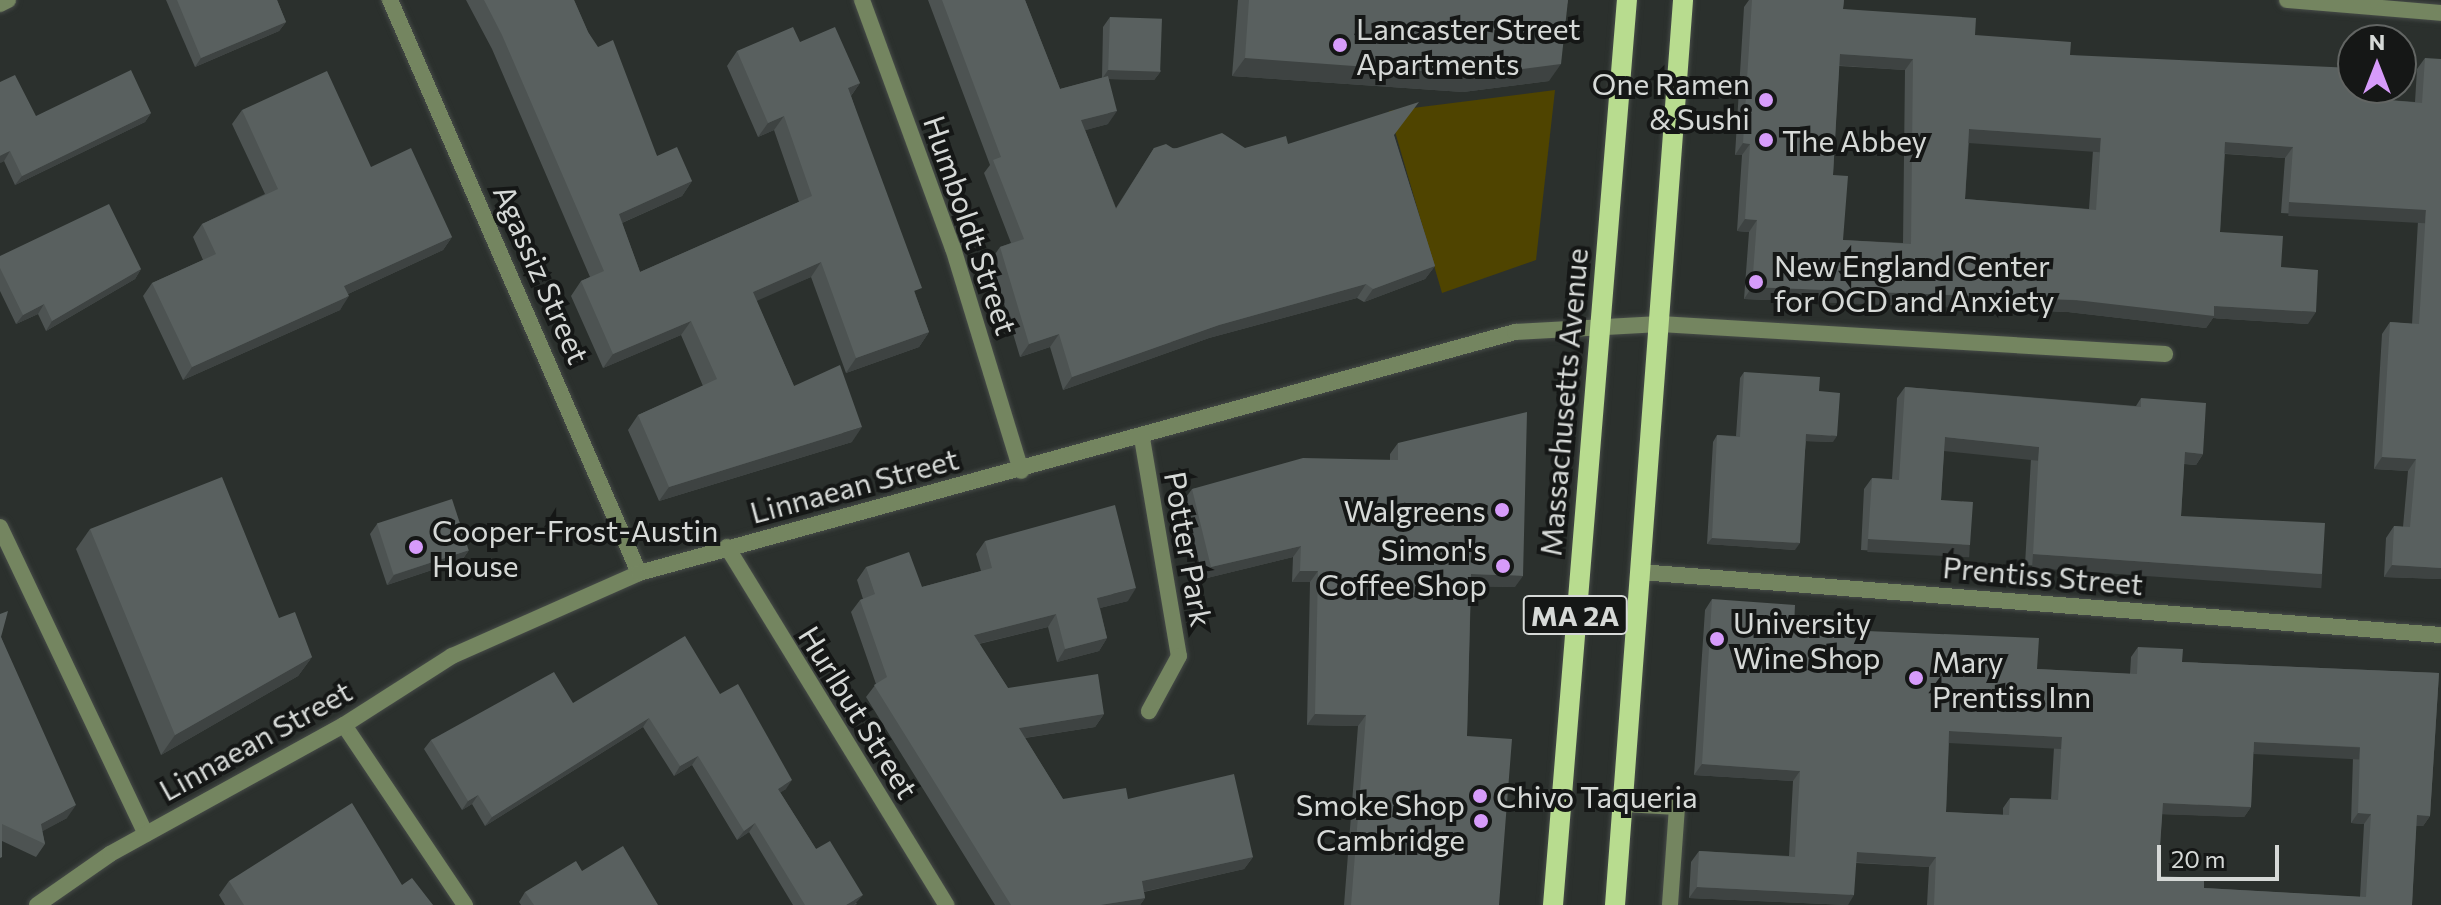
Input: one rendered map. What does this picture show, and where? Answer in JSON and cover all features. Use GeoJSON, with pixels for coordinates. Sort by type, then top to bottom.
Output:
{"type":"FeatureCollection","features":[{"type":"Feature","properties":{"kind":"main road","name":"Massachusetts Avenue"},"geometry":{"type":"LineString","coordinates":[[1553,905],[1627,0]]}},
{"type":"Feature","properties":{"kind":"main road","name":"MA 2A"},"geometry":{"type":"LineString","coordinates":[[1615,905],[1683,0]]}},
{"type":"Feature","properties":{"kind":"street"},"geometry":{"type":"LineString","coordinates":[[0,4],[8,0]]}},
{"type":"Feature","properties":{"kind":"street","name":"Agassiz Street"},"geometry":{"type":"LineString","coordinates":[[390,0],[639,573]]}},
{"type":"Feature","properties":{"kind":"street","name":"Humboldt Street"},"geometry":{"type":"LineString","coordinates":[[862,0],[953,248],[1021,471]]}},
{"type":"Feature","properties":{"kind":"street"},"geometry":{"type":"LineString","coordinates":[[2287,0],[2441,13]]}},
{"type":"Feature","properties":{"kind":"street","name":"Linnaean Street"},"geometry":{"type":"LineString","coordinates":[[37,905],[146,834],[344,725],[452,656],[639,573],[1142,438],[1515,332],[1600,324],[1660,324],[2165,354]]}},
{"type":"Feature","properties":{"kind":"street","name":"Potter Park"},"geometry":{"type":"LineString","coordinates":[[1142,438],[1179,656],[1149,711]]}},
{"type":"Feature","properties":{"kind":"street"},"geometry":{"type":"LineString","coordinates":[[0,527],[146,834]]}},
{"type":"Feature","properties":{"kind":"street","name":"Hurlbut Street"},"geometry":{"type":"LineString","coordinates":[[727,547],[946,905]]}},
{"type":"Feature","properties":{"kind":"street","name":"Prentiss Street"},"geometry":{"type":"LineString","coordinates":[[1640,572],[2441,635]]}},
{"type":"Feature","properties":{"kind":"street"},"geometry":{"type":"LineString","coordinates":[[344,725],[465,905]]}},
{"type":"Feature","properties":{"kind":"street"},"geometry":{"type":"LineString","coordinates":[[1624,804],[1677,807],[1670,905]]}},
{"type":"Feature","properties":{"kind":"shaded area"},"geometry":{"type":"Polygon","coordinates":[[[1555,90],[1536,260],[1442,293],[1389,111],[1555,90]]]}},
{"type":"Feature","properties":{"kind":"building"},"geometry":{"type":"Polygon","coordinates":[[[177,0],[277,0],[286,22],[201,58],[177,0]]]}},
{"type":"Feature","properties":{"kind":"building"},"geometry":{"type":"Polygon","coordinates":[[[484,0],[574,0],[598,47],[613,40],[657,156],[677,147],[692,181],[619,214],[640,272],[812,196],[784,116],[768,123],[737,51],[793,27],[800,42],[835,27],[860,83],[848,88],[922,288],[914,291],[929,332],[856,358],[821,262],[753,292],[794,386],[840,365],[862,427],[669,487],[638,415],[717,379],[691,321],[613,354],[581,281],[604,271],[484,0]]]}},
{"type":"Feature","properties":{"kind":"building"},"geometry":{"type":"Polygon","coordinates":[[[942,0],[1025,0],[1060,89],[1108,76],[1117,111],[1081,120],[1116,209],[1154,148],[1166,144],[1174,149],[1222,133],[1245,148],[1286,136],[1288,144],[1419,102],[1394,135],[1435,266],[1373,289],[1366,284],[1219,325],[1072,377],[1059,334],[1029,344],[1000,247],[1024,239],[993,160],[1001,157],[942,0]]]}},
{"type":"Feature","properties":{"kind":"building"},"geometry":{"type":"Polygon","coordinates":[[[1249,0],[1568,0],[1561,64],[1476,75],[1245,58],[1249,0]]]}},
{"type":"Feature","properties":{"kind":"building"},"geometry":{"type":"Polygon","coordinates":[[[1752,0],[1844,0],[1843,9],[1976,18],[1975,35],[2071,42],[2070,55],[2337,67],[2337,104],[2422,103],[2425,58],[2441,59],[2441,568],[2392,565],[2394,526],[2410,527],[2416,459],[2382,457],[2390,322],[2419,324],[2426,210],[2289,202],[2293,147],[2225,142],[2220,232],[2283,236],[2281,267],[2318,270],[2316,312],[2214,306],[2214,316],[2076,300],[1752,287],[1757,220],[1745,219],[1750,144],[1743,143],[1752,0]],[[1840,54],[1833,175],[1848,176],[1843,240],[1911,244],[1913,59],[1840,54]],[[1969,129],[1965,199],[2096,210],[2101,138],[1969,129]]]}},
{"type":"Feature","properties":{"kind":"building"},"geometry":{"type":"Polygon","coordinates":[[[1110,17],[1162,19],[1160,72],[1108,70],[1110,17]]]}},
{"type":"Feature","properties":{"kind":"building"},"geometry":{"type":"Polygon","coordinates":[[[131,70],[151,113],[22,176],[10,151],[0,156],[0,82],[15,75],[36,116],[131,70]]]}},
{"type":"Feature","properties":{"kind":"building"},"geometry":{"type":"Polygon","coordinates":[[[327,71],[371,167],[411,148],[452,237],[344,286],[349,296],[192,367],[152,283],[216,254],[202,224],[278,189],[242,110],[327,71]]]}},
{"type":"Feature","properties":{"kind":"building"},"geometry":{"type":"Polygon","coordinates":[[[109,204],[141,269],[52,321],[44,304],[23,315],[0,268],[0,256],[109,204]]]}},
{"type":"Feature","properties":{"kind":"building"},"geometry":{"type":"Polygon","coordinates":[[[1744,372],[1820,377],[1819,391],[1840,393],[1837,436],[1806,434],[1800,543],[1712,538],[1717,435],[1740,437],[1744,372]]]}},
{"type":"Feature","properties":{"kind":"building"},"geometry":{"type":"Polygon","coordinates":[[[1905,387],[2141,407],[2141,398],[2206,403],[2203,454],[2185,452],[2181,516],[2325,523],[2322,574],[2033,554],[2039,447],[1945,437],[1941,500],[1973,502],[1970,545],[1868,539],[1872,478],[1899,480],[1905,387]]]}},
{"type":"Feature","properties":{"kind":"building"},"geometry":{"type":"Polygon","coordinates":[[[1527,412],[1523,576],[1471,574],[1467,736],[1512,739],[1499,905],[1351,905],[1366,715],[1315,714],[1318,571],[1300,571],[1301,546],[1211,567],[1192,489],[1303,458],[1398,460],[1398,443],[1527,412]]]}},
{"type":"Feature","properties":{"kind":"building"},"geometry":{"type":"Polygon","coordinates":[[[222,477],[279,618],[295,612],[312,657],[175,735],[90,529],[222,477]]]}},
{"type":"Feature","properties":{"kind":"building","name":"Cooper-Frost-Austin House"},"geometry":{"type":"Polygon","coordinates":[[[452,499],[469,550],[394,575],[377,523],[452,499]]]}},
{"type":"Feature","properties":{"kind":"building"},"geometry":{"type":"Polygon","coordinates":[[[1115,505],[1136,588],[1097,598],[1107,638],[1065,649],[1056,614],[974,635],[1008,688],[1098,674],[1104,714],[1019,728],[1063,799],[1126,788],[1128,799],[1234,774],[1253,857],[1142,881],[1145,898],[1100,905],[1011,905],[874,685],[887,677],[860,600],[875,594],[866,567],[909,552],[922,587],[992,568],[985,541],[1115,505]]]}},
{"type":"Feature","properties":{"kind":"building"},"geometry":{"type":"Polygon","coordinates":[[[1712,599],[1795,605],[1794,628],[2039,638],[2037,669],[2137,674],[2138,647],[2183,649],[2182,662],[2439,673],[2430,816],[2417,815],[2412,905],[1934,905],[1936,857],[1857,852],[1854,895],[1697,887],[1699,851],[1795,857],[1800,771],[1702,764],[1712,599]],[[1949,731],[1946,812],[2009,815],[2010,798],[2058,800],[2062,737],[1949,731]],[[2254,742],[2251,807],[2163,803],[2158,876],[2204,878],[2204,888],[2366,897],[2371,814],[2358,813],[2360,747],[2254,742]]]}},
{"type":"Feature","properties":{"kind":"building"},"geometry":{"type":"Polygon","coordinates":[[[8,611],[1,637],[76,805],[41,824],[45,844],[2,824],[0,858],[0,614],[8,611]]]}},
{"type":"Feature","properties":{"kind":"building"},"geometry":{"type":"Polygon","coordinates":[[[685,636],[720,694],[738,684],[792,780],[778,789],[816,849],[830,841],[863,895],[846,905],[805,905],[755,823],[744,831],[698,756],[680,766],[649,718],[492,817],[478,795],[468,801],[431,740],[554,672],[573,703],[685,636]]]}},
{"type":"Feature","properties":{"kind":"building"},"geometry":{"type":"Polygon","coordinates":[[[352,803],[402,885],[412,878],[433,905],[244,905],[229,881],[352,803]]]}},
{"type":"Feature","properties":{"kind":"building"},"geometry":{"type":"Polygon","coordinates":[[[623,846],[658,905],[534,905],[525,892],[576,861],[582,871],[623,846]]]}},
{"type":"Feature","properties":{"kind":"place","name":"Lancaster Street Apartments"},"geometry":{"type":"Point","coordinates":[1340,45]}},
{"type":"Feature","properties":{"kind":"place","name":"One Ramen & Sushi"},"geometry":{"type":"Point","coordinates":[1766,100]}},
{"type":"Feature","properties":{"kind":"place","name":"The Abbey"},"geometry":{"type":"Point","coordinates":[1766,140]}},
{"type":"Feature","properties":{"kind":"place","name":"New England Center for OCD and Anxiety"},"geometry":{"type":"Point","coordinates":[1756,282]}},
{"type":"Feature","properties":{"kind":"place","name":"Walgreens"},"geometry":{"type":"Point","coordinates":[1502,510]}},
{"type":"Feature","properties":{"kind":"place","name":"Cooper-Frost-Austin House"},"geometry":{"type":"Point","coordinates":[416,547]}},
{"type":"Feature","properties":{"kind":"place","name":"Simon's Coffee Shop"},"geometry":{"type":"Point","coordinates":[1503,566]}},
{"type":"Feature","properties":{"kind":"place","name":"University Wine Shop"},"geometry":{"type":"Point","coordinates":[1717,639]}},
{"type":"Feature","properties":{"kind":"place","name":"Mary Prentiss Inn"},"geometry":{"type":"Point","coordinates":[1916,678]}},
{"type":"Feature","properties":{"kind":"place","name":"Chivo Taqueria"},"geometry":{"type":"Point","coordinates":[1480,796]}},
{"type":"Feature","properties":{"kind":"place","name":"Smoke Shop Cambridge"},"geometry":{"type":"Point","coordinates":[1481,821]}}]}
